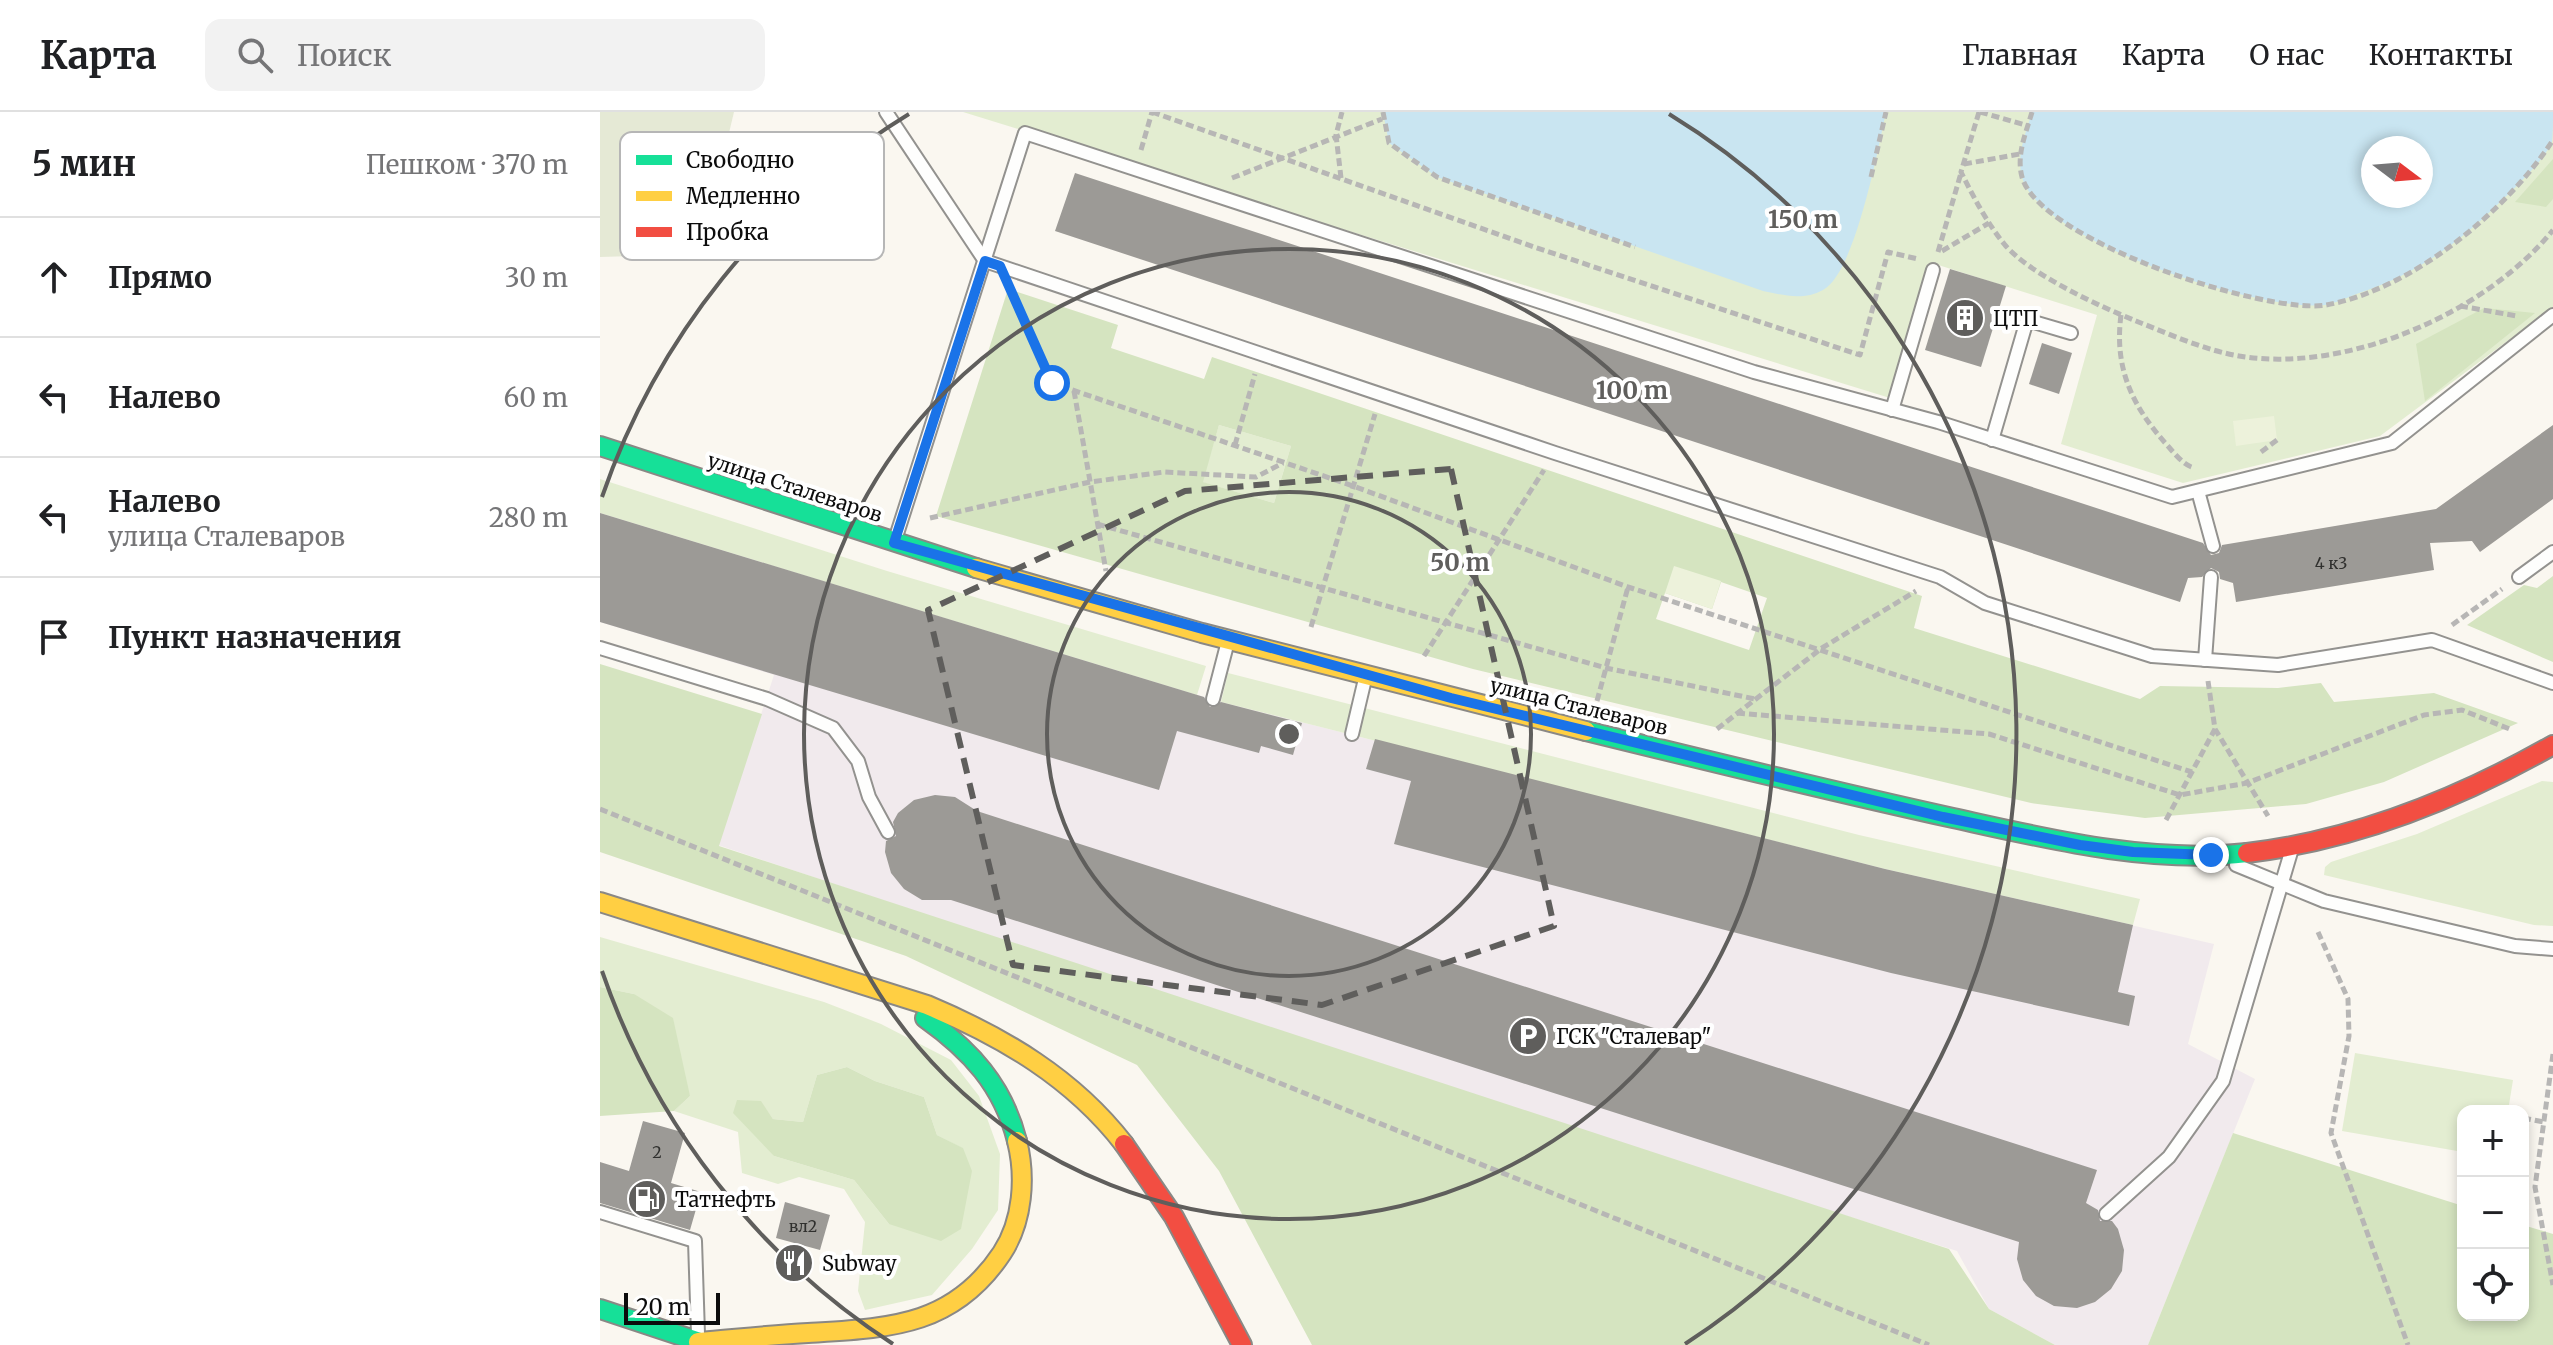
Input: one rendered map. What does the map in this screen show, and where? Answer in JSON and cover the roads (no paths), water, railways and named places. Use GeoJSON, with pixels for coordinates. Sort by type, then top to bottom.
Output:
{"type":"FeatureCollection","features":[{"type":"Feature","properties":{"kind":"main road","name":"улица Сталеваров"},"geometry":{"type":"LineString","coordinates":[[600,446],[894,543],[1228,638],[1943,817],[2080,845],[2133,852],[2211,855],[2240,854],[2293,845],[2393,817],[2478,785],[2544,758],[2553,745]]}},
{"type":"Feature","properties":{"kind":"main road"},"geometry":{"type":"LineString","coordinates":[[600,902],[927,1005],[990,1032],[1057,1074],[1097,1109],[1133,1152],[1164,1201],[1242,1345]]}},
{"type":"Feature","properties":{"kind":"main road"},"geometry":{"type":"LineString","coordinates":[[600,1309],[703,1343],[871,1331],[906,1325],[948,1308],[976,1288],[999,1259],[1017,1220],[1023,1181],[1021,1145],[1008,1106],[989,1074],[963,1046],[930,1021],[855,983]]}},
{"type":"Feature","properties":{"kind":"lane"},"geometry":{"type":"LineString","coordinates":[[886,112],[985,261],[1555,453],[1940,577],[1985,603],[2152,656],[2278,665],[2432,640],[2553,683]]}},
{"type":"Feature","properties":{"kind":"lane"},"geometry":{"type":"LineString","coordinates":[[894,543],[1025,133],[1754,372],[1892,410],[2172,497],[2392,443],[2551,317]]}},
{"type":"Feature","properties":{"kind":"lane"},"geometry":{"type":"LineString","coordinates":[[1892,410],[1933,270]]}},
{"type":"Feature","properties":{"kind":"lane"},"geometry":{"type":"LineString","coordinates":[[1992,440],[2027,320],[2071,333]]}},
{"type":"Feature","properties":{"kind":"lane"},"geometry":{"type":"LineString","coordinates":[[2198,491],[2213,546]]}},
{"type":"Feature","properties":{"kind":"lane"},"geometry":{"type":"LineString","coordinates":[[2519,577],[2553,552]]}},
{"type":"Feature","properties":{"kind":"lane"},"geometry":{"type":"LineString","coordinates":[[2205,660],[2211,577]]}},
{"type":"Feature","properties":{"kind":"lane"},"geometry":{"type":"LineString","coordinates":[[1213,699],[1228,638]]}},
{"type":"Feature","properties":{"kind":"lane"},"geometry":{"type":"LineString","coordinates":[[600,648],[767,699],[833,728],[858,761],[869,797],[888,832]]}},
{"type":"Feature","properties":{"kind":"lane"},"geometry":{"type":"LineString","coordinates":[[1352,734],[1366,675]]}},
{"type":"Feature","properties":{"kind":"lane"},"geometry":{"type":"LineString","coordinates":[[2106,1214],[2169,1157],[2223,1081],[2293,845]]}},
{"type":"Feature","properties":{"kind":"lane"},"geometry":{"type":"LineString","coordinates":[[2211,855],[2324,901],[2515,946],[2553,949]]}},
{"type":"Feature","properties":{"kind":"lane"},"geometry":{"type":"LineString","coordinates":[[600,1212],[695,1241],[703,1343]]}},
{"type":"Feature","properties":{"kind":"water"},"geometry":{"type":"Polygon","coordinates":[[[1383,112],[1886,112],[1864,208],[1845,260],[1835,279],[1823,290],[1800,296],[1763,291],[1437,177],[1389,143],[1383,112]]]}},
{"type":"Feature","properties":{"kind":"water"},"geometry":{"type":"Polygon","coordinates":[[[2032,112],[2553,112],[2552,142],[2542,158],[2465,234],[2416,268],[2379,286],[2325,305],[2295,304],[2206,285],[2109,248],[2067,225],[2037,201],[2022,177],[2021,152],[2032,112]]]}},
{"type":"Feature","properties":{"kind":"place","name":"ЦТП"},"geometry":{"type":"Point","coordinates":[1965,318]}},
{"type":"Feature","properties":{"kind":"place","name":"ГСК \"Сталевар\""},"geometry":{"type":"Point","coordinates":[1528,1036]}},
{"type":"Feature","properties":{"kind":"place","name":"Татнефть"},"geometry":{"type":"Point","coordinates":[647,1199]}},
{"type":"Feature","properties":{"kind":"place","name":"Subway"},"geometry":{"type":"Point","coordinates":[794,1263]}}]}
